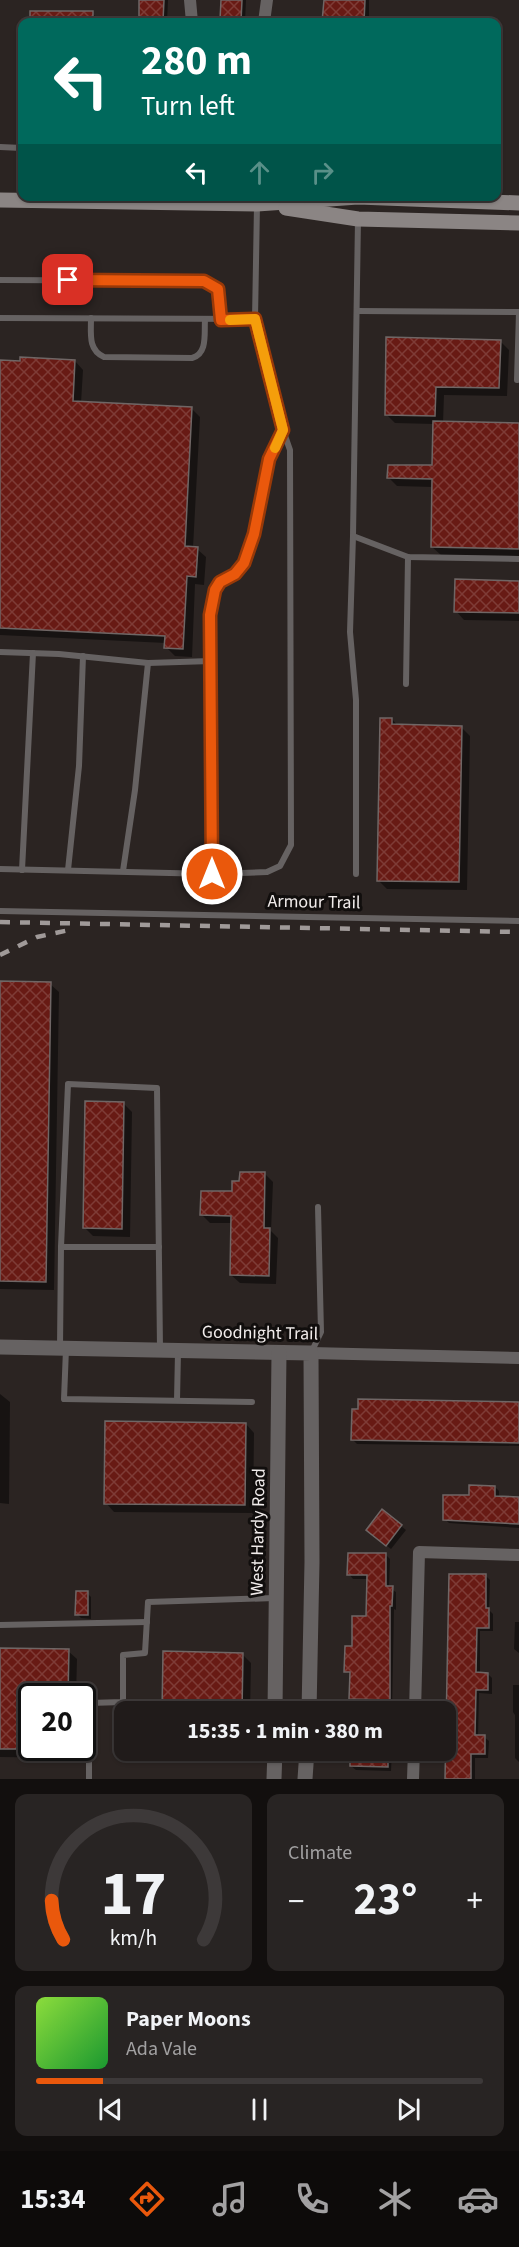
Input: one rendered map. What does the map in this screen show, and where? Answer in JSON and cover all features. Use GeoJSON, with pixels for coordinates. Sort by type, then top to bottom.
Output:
{"type":"FeatureCollection","features":[{"type":"Feature","properties":{"kind":"main road"},"geometry":{"type":"LineString","coordinates":[[0,200],[18,200]]}},
{"type":"Feature","properties":{"kind":"main road"},"geometry":{"type":"LineString","coordinates":[[262,201],[358,219],[519,223]]}},
{"type":"Feature","properties":{"kind":"main road"},"geometry":{"type":"LineString","coordinates":[[465,201],[519,203]]}},
{"type":"Feature","properties":{"kind":"street"},"geometry":{"type":"LineString","coordinates":[[190,0],[192,18]]}},
{"type":"Feature","properties":{"kind":"street"},"geometry":{"type":"LineString","coordinates":[[265,18],[267,0]]}},
{"type":"Feature","properties":{"kind":"street","name":"Goodnight Trail"},"geometry":{"type":"LineString","coordinates":[[0,1347],[519,1358]]}},
{"type":"Feature","properties":{"kind":"street","name":"West Hardy Road"},"geometry":{"type":"LineString","coordinates":[[275,1701],[279,1353]]}},
{"type":"Feature","properties":{"kind":"street"},"geometry":{"type":"LineString","coordinates":[[309,1701],[312,1562],[311,1353]]}},
{"type":"Feature","properties":{"kind":"street"},"geometry":{"type":"LineString","coordinates":[[415,1701],[419,1552],[519,1555]]}},
{"type":"Feature","properties":{"kind":"street"},"geometry":{"type":"LineString","coordinates":[[274,1779],[275,1761]]}},
{"type":"Feature","properties":{"kind":"street"},"geometry":{"type":"LineString","coordinates":[[305,1779],[306,1761]]}},
{"type":"Feature","properties":{"kind":"street"},"geometry":{"type":"LineString","coordinates":[[413,1779],[414,1761]]}},
{"type":"Feature","properties":{"kind":"lane"},"geometry":{"type":"LineString","coordinates":[[0,147],[18,148]]}},
{"type":"Feature","properties":{"kind":"lane"},"geometry":{"type":"LineString","coordinates":[[0,869],[212,874],[267,872],[280,866],[291,845],[290,450],[255,319],[257,201]]}},
{"type":"Feature","properties":{"kind":"lane"},"geometry":{"type":"LineString","coordinates":[[356,874],[356,700],[350,632],[358,219]]}},
{"type":"Feature","properties":{"kind":"lane"},"geometry":{"type":"LineString","coordinates":[[0,280],[204,281],[218,289],[221,320]]}},
{"type":"Feature","properties":{"kind":"lane"},"geometry":{"type":"LineString","coordinates":[[357,310],[519,312],[517,380]]}},
{"type":"Feature","properties":{"kind":"lane"},"geometry":{"type":"LineString","coordinates":[[0,318],[255,319]]}},
{"type":"Feature","properties":{"kind":"lane"},"geometry":{"type":"LineString","coordinates":[[91,318],[92,346],[97,354],[104,357],[197,357],[201,352],[205,320]]}},
{"type":"Feature","properties":{"kind":"lane"},"geometry":{"type":"LineString","coordinates":[[212,874],[210,615],[215,590],[220,582],[235,574],[244,563],[254,534],[269,459],[283,430]]}},
{"type":"Feature","properties":{"kind":"lane"},"geometry":{"type":"LineString","coordinates":[[353,536],[408,557],[519,559]]}},
{"type":"Feature","properties":{"kind":"lane"},"geometry":{"type":"LineString","coordinates":[[406,684],[408,557]]}},
{"type":"Feature","properties":{"kind":"lane"},"geometry":{"type":"LineString","coordinates":[[0,652],[83,656],[148,663],[211,660]]}},
{"type":"Feature","properties":{"kind":"lane"},"geometry":{"type":"LineString","coordinates":[[22,870],[33,653]]}},
{"type":"Feature","properties":{"kind":"lane"},"geometry":{"type":"LineString","coordinates":[[68,870],[79,766],[83,656]]}},
{"type":"Feature","properties":{"kind":"lane"},"geometry":{"type":"LineString","coordinates":[[123,871],[135,790],[148,663]]}},
{"type":"Feature","properties":{"kind":"lane","name":"Armour Trail"},"geometry":{"type":"LineString","coordinates":[[0,910],[519,921]]}},
{"type":"Feature","properties":{"kind":"lane"},"geometry":{"type":"LineString","coordinates":[[160,1351],[156,1088],[68,1084],[61,1247],[64,1399],[252,1402]]}},
{"type":"Feature","properties":{"kind":"lane"},"geometry":{"type":"LineString","coordinates":[[311,1353],[321,1332],[318,1207]]}},
{"type":"Feature","properties":{"kind":"lane"},"geometry":{"type":"LineString","coordinates":[[61,1247],[159,1247]]}},
{"type":"Feature","properties":{"kind":"lane"},"geometry":{"type":"LineString","coordinates":[[177,1401],[178,1352]]}},
{"type":"Feature","properties":{"kind":"lane"},"geometry":{"type":"LineString","coordinates":[[89,1779],[89,1703],[123,1702],[123,1655],[145,1653],[148,1602],[276,1598]]}},
{"type":"Feature","properties":{"kind":"lane"},"geometry":{"type":"LineString","coordinates":[[0,1625],[147,1622]]}},
{"type":"Feature","properties":{"kind":"building"},"geometry":{"type":"Polygon","coordinates":[[[139,0],[164,0],[163,18],[139,18],[139,0]]]}},
{"type":"Feature","properties":{"kind":"building"},"geometry":{"type":"Polygon","coordinates":[[[221,0],[242,0],[241,18],[220,18],[221,0]]]}},
{"type":"Feature","properties":{"kind":"building"},"geometry":{"type":"Polygon","coordinates":[[[324,0],[365,0],[364,18],[322,18],[324,0]]]}},
{"type":"Feature","properties":{"kind":"building"},"geometry":{"type":"Polygon","coordinates":[[[30,11],[93,11],[93,18],[30,18],[30,11]]]}},
{"type":"Feature","properties":{"kind":"building"},"geometry":{"type":"Polygon","coordinates":[[[386,337],[501,340],[499,388],[436,387],[435,416],[385,415],[386,337]]]}},
{"type":"Feature","properties":{"kind":"building"},"geometry":{"type":"Polygon","coordinates":[[[20,357],[75,360],[73,401],[192,407],[185,546],[198,547],[196,577],[187,576],[183,649],[164,648],[165,636],[0,628],[0,360],[20,361],[20,357]]]}},
{"type":"Feature","properties":{"kind":"building"},"geometry":{"type":"Polygon","coordinates":[[[433,421],[519,423],[519,549],[431,547],[432,479],[387,478],[388,465],[432,465],[433,421]]]}},
{"type":"Feature","properties":{"kind":"building"},"geometry":{"type":"Polygon","coordinates":[[[455,579],[519,581],[519,613],[454,612],[455,579]]]}},
{"type":"Feature","properties":{"kind":"building"},"geometry":{"type":"Polygon","coordinates":[[[380,718],[392,718],[392,724],[462,726],[459,882],[377,881],[380,718]]]}},
{"type":"Feature","properties":{"kind":"building"},"geometry":{"type":"Polygon","coordinates":[[[0,981],[51,982],[46,1282],[0,1281],[0,981]]]}},
{"type":"Feature","properties":{"kind":"building"},"geometry":{"type":"Polygon","coordinates":[[[85,1101],[124,1102],[122,1229],[83,1228],[85,1101]]]}},
{"type":"Feature","properties":{"kind":"building"},"geometry":{"type":"Polygon","coordinates":[[[240,1172],[265,1172],[264,1228],[270,1228],[269,1276],[230,1275],[231,1216],[200,1215],[201,1191],[232,1191],[232,1181],[239,1181],[240,1172]]]}},
{"type":"Feature","properties":{"kind":"building"},"geometry":{"type":"Polygon","coordinates":[[[358,1399],[519,1402],[519,1443],[351,1440],[352,1409],[358,1409],[358,1399]]]}},
{"type":"Feature","properties":{"kind":"building"},"geometry":{"type":"Polygon","coordinates":[[[105,1421],[246,1423],[245,1505],[104,1504],[105,1421]]]}},
{"type":"Feature","properties":{"kind":"building"},"geometry":{"type":"Polygon","coordinates":[[[469,1485],[495,1486],[495,1496],[519,1497],[519,1524],[443,1520],[443,1495],[469,1495],[469,1485]]]}},
{"type":"Feature","properties":{"kind":"building"},"geometry":{"type":"Polygon","coordinates":[[[382,1509],[402,1525],[386,1546],[366,1530],[382,1509]]]}},
{"type":"Feature","properties":{"kind":"building"},"geometry":{"type":"Polygon","coordinates":[[[348,1553],[386,1553],[386,1586],[393,1586],[392,1606],[390,1606],[390,1700],[349,1699],[350,1672],[344,1672],[345,1646],[352,1646],[352,1616],[366,1616],[367,1575],[347,1575],[348,1553]]]}},
{"type":"Feature","properties":{"kind":"building"},"geometry":{"type":"Polygon","coordinates":[[[449,1574],[486,1574],[486,1608],[489,1608],[489,1628],[477,1628],[476,1672],[488,1673],[488,1690],[476,1690],[475,1735],[485,1735],[485,1754],[471,1754],[471,1779],[445,1779],[445,1761],[456,1761],[456,1701],[447,1701],[449,1574]]]}},
{"type":"Feature","properties":{"kind":"building"},"geometry":{"type":"Polygon","coordinates":[[[76,1591],[88,1591],[88,1615],[75,1615],[76,1591]]]}},
{"type":"Feature","properties":{"kind":"building"},"geometry":{"type":"Polygon","coordinates":[[[0,1648],[69,1649],[68,1683],[18,1683],[18,1749],[0,1749],[0,1648]]]}},
{"type":"Feature","properties":{"kind":"building"},"geometry":{"type":"Polygon","coordinates":[[[163,1651],[243,1653],[242,1701],[162,1701],[163,1651]]]}},
{"type":"Feature","properties":{"kind":"building"},"geometry":{"type":"Polygon","coordinates":[[[350,1761],[388,1761],[388,1767],[350,1766],[350,1761]]]}},
{"type":"Feature","properties":{"kind":"railway"},"geometry":{"type":"LineString","coordinates":[[0,922],[519,932]]}},
{"type":"Feature","properties":{"kind":"railway"},"geometry":{"type":"LineString","coordinates":[[0,955],[37,937],[74,929]]}},
{"type":"Feature","properties":{"kind":"slow traffic"},"geometry":{"type":"LineString","coordinates":[[230,320],[255,319],[283,430],[275,448]]}},
{"type":"Feature","properties":{"kind":"route"},"geometry":{"type":"LineString","coordinates":[[68,280],[204,281],[218,289],[221,320],[255,319],[283,430],[269,459],[254,534],[244,563],[235,574],[220,582],[212,600],[210,615],[212,874]]}}]}
